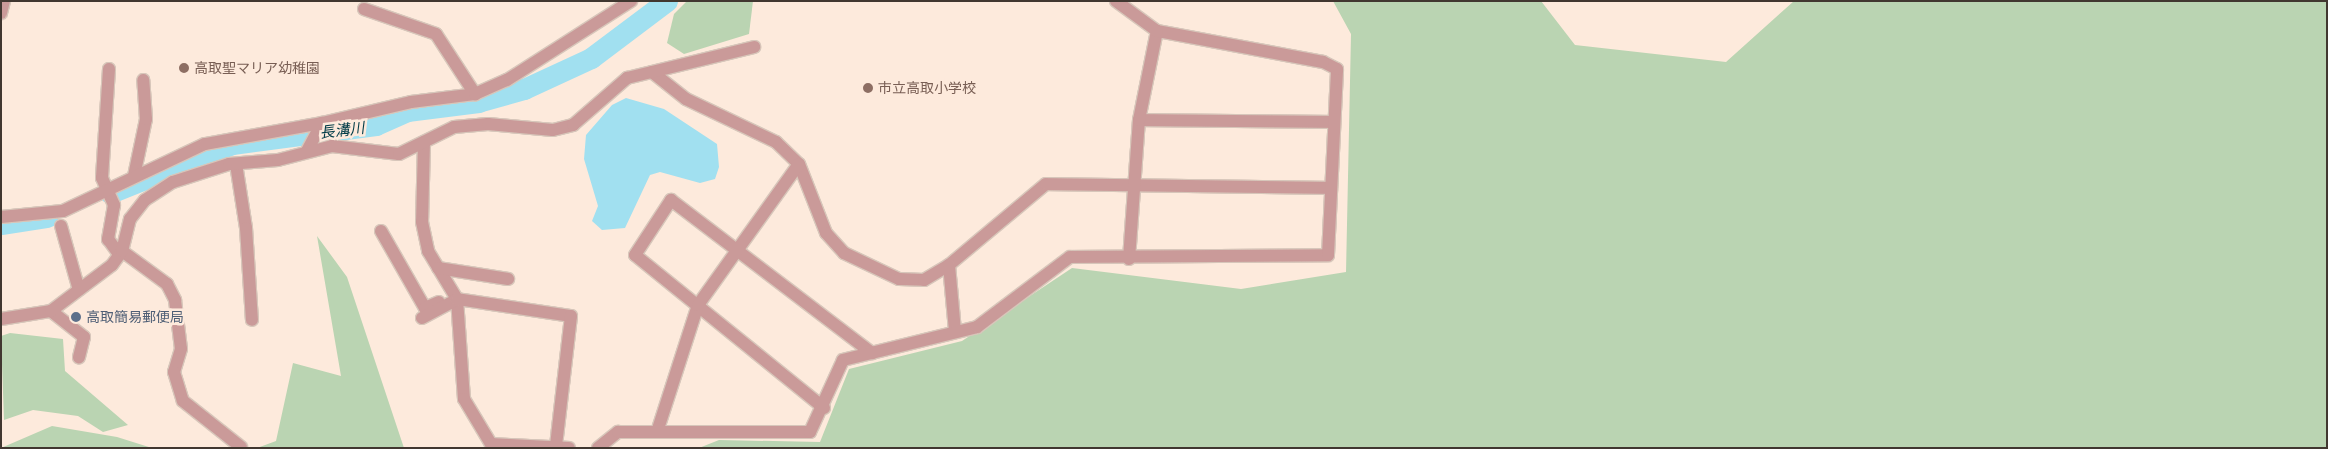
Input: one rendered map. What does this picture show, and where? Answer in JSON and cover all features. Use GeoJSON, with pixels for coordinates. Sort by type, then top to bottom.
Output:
{"type":"FeatureCollection","features":[{"type":"Feature","properties":{"kind":"street"},"geometry":{"type":"LineString","coordinates":[[1,13],[4,1]]}},
{"type":"Feature","properties":{"kind":"street"},"geometry":{"type":"LineString","coordinates":[[1,217],[63,210],[205,144],[322,123],[411,102],[475,94],[507,80],[612,5],[630,1]]}},
{"type":"Feature","properties":{"kind":"street"},"geometry":{"type":"LineString","coordinates":[[598,448],[618,432],[800,435],[810,432],[824,408],[843,360],[954,330],[978,327],[1070,257],[1129,259],[1328,255],[1332,122],[1337,70],[1323,62],[1157,31],[1116,1]]}},
{"type":"Feature","properties":{"kind":"street"},"geometry":{"type":"LineString","coordinates":[[364,9],[436,34],[475,94]]}},
{"type":"Feature","properties":{"kind":"street"},"geometry":{"type":"LineString","coordinates":[[1129,259],[1139,120],[1157,31]]}},
{"type":"Feature","properties":{"kind":"street"},"geometry":{"type":"LineString","coordinates":[[1,320],[52,311],[79,290],[121,252],[130,219],[145,200],[173,182],[236,164],[332,146],[390,155],[424,142],[454,126],[488,124],[553,130],[574,125],[616,84],[652,72],[754,47]]}},
{"type":"Feature","properties":{"kind":"street"},"geometry":{"type":"LineString","coordinates":[[109,69],[102,178],[114,205],[108,239],[121,252],[167,284],[175,300],[181,349],[174,372],[183,400],[241,447]]}},
{"type":"Feature","properties":{"kind":"street"},"geometry":{"type":"LineString","coordinates":[[652,72],[686,99],[776,142],[799,164],[826,233],[844,253],[899,278],[924,280],[949,264],[1046,184],[1330,188]]}},
{"type":"Feature","properties":{"kind":"street"},"geometry":{"type":"LineString","coordinates":[[134,176],[146,118],[144,80]]}},
{"type":"Feature","properties":{"kind":"street"},"geometry":{"type":"LineString","coordinates":[[1139,120],[1332,122]]}},
{"type":"Feature","properties":{"kind":"street"},"geometry":{"type":"LineString","coordinates":[[307,151],[322,123]]}},
{"type":"Feature","properties":{"kind":"street"},"geometry":{"type":"LineString","coordinates":[[381,231],[425,308],[456,298],[571,316],[563,447],[491,444],[464,399],[458,364],[456,298],[428,251],[422,222],[424,142]]}},
{"type":"Feature","properties":{"kind":"street"},"geometry":{"type":"LineString","coordinates":[[236,164],[246,228],[252,320]]}},
{"type":"Feature","properties":{"kind":"street"},"geometry":{"type":"LineString","coordinates":[[657,432],[698,305],[740,249],[799,164]]}},
{"type":"Feature","properties":{"kind":"street"},"geometry":{"type":"LineString","coordinates":[[824,408],[635,255],[671,200],[740,249],[872,353]]}},
{"type":"Feature","properties":{"kind":"street"},"geometry":{"type":"LineString","coordinates":[[61,226],[79,290]]}},
{"type":"Feature","properties":{"kind":"street"},"geometry":{"type":"LineString","coordinates":[[949,264],[954,330]]}},
{"type":"Feature","properties":{"kind":"street"},"geometry":{"type":"LineString","coordinates":[[438,268],[508,279]]}},
{"type":"Feature","properties":{"kind":"street"},"geometry":{"type":"LineString","coordinates":[[422,318],[456,298]]}},
{"type":"Feature","properties":{"kind":"street"},"geometry":{"type":"LineString","coordinates":[[52,311],[84,337],[79,357]]}},
{"type":"Feature","properties":{"kind":"green space"},"geometry":{"type":"Polygon","coordinates":[[[687,1],[753,1],[749,34],[684,54],[667,43],[674,14],[687,1]]]}},
{"type":"Feature","properties":{"kind":"green space"},"geometry":{"type":"Polygon","coordinates":[[[1333,1],[1541,1],[1575,45],[1726,62],[1794,1],[2327,1],[2327,448],[699,448],[719,440],[820,442],[849,369],[962,341],[1072,268],[1241,289],[1346,272],[1351,34],[1333,1]]]}},
{"type":"Feature","properties":{"kind":"green space"},"geometry":{"type":"Polygon","coordinates":[[[317,236],[347,277],[404,448],[257,448],[276,441],[293,363],[341,376],[317,236]]]}},
{"type":"Feature","properties":{"kind":"green space"},"geometry":{"type":"Polygon","coordinates":[[[10,333],[63,339],[65,371],[128,425],[103,432],[78,416],[33,410],[4,420],[1,336],[10,333]]]}},
{"type":"Feature","properties":{"kind":"green space"},"geometry":{"type":"Polygon","coordinates":[[[52,426],[117,437],[152,448],[1,448],[52,426]]]}},
{"type":"Feature","properties":{"kind":"water"},"geometry":{"type":"Polygon","coordinates":[[[626,98],[664,109],[717,144],[719,167],[715,179],[700,183],[660,172],[650,175],[625,228],[602,230],[592,221],[598,206],[584,159],[586,135],[612,105],[626,98]]]}},
{"type":"Feature","properties":{"kind":"waterway","name":"長溝川"},"geometry":{"type":"LineString","coordinates":[[110,193],[232,144],[376,125],[407,111],[478,102],[524,89],[591,58],[667,1]]}},
{"type":"Feature","properties":{"kind":"waterway","name":"長溝川"},"geometry":{"type":"LineString","coordinates":[[1,224],[47,217]]}},
{"type":"Feature","properties":{"kind":"place","name":"高取聖マリア幼稚園"},"geometry":{"type":"Point","coordinates":[184,68]}},
{"type":"Feature","properties":{"kind":"place","name":"市立高取小学校"},"geometry":{"type":"Point","coordinates":[868,88]}},
{"type":"Feature","properties":{"kind":"place","name":"高取簡易郵便局"},"geometry":{"type":"Point","coordinates":[76,317]}}]}
